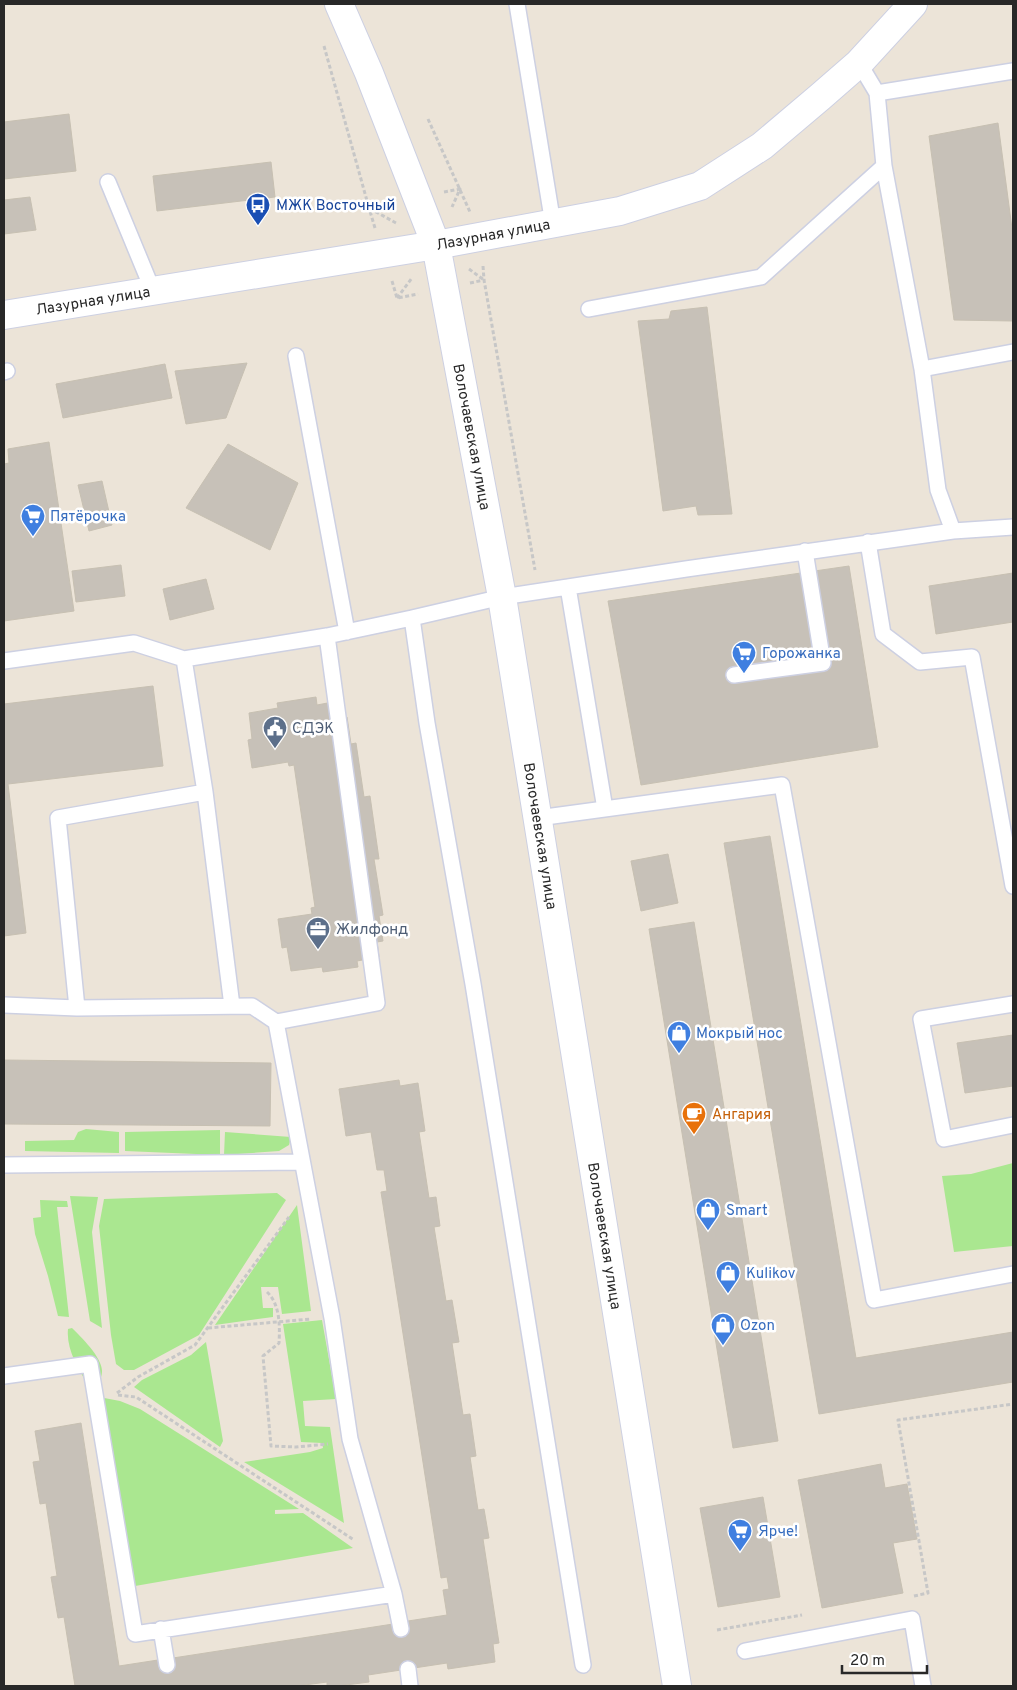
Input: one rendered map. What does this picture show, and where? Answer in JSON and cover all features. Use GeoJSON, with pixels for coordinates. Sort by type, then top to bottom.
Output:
{"type":"FeatureCollection","features":[{"type":"Feature","properties":{"kind":"street","name":"Волочаевская улица"},"geometry":{"type":"LineString","coordinates":[[339,4],[369,73],[436,245],[502,597],[677,1686]]}},
{"type":"Feature","properties":{"kind":"street","name":"Лазурная улица"},"geometry":{"type":"LineString","coordinates":[[4,315],[436,245],[553,224],[620,211],[700,186],[762,146],[859,63],[913,4]]}},
{"type":"Feature","properties":{"kind":"lane"},"geometry":{"type":"LineString","coordinates":[[517,4],[553,224]]}},
{"type":"Feature","properties":{"kind":"lane"},"geometry":{"type":"LineString","coordinates":[[859,63],[877,93],[884,166],[922,369],[938,490],[953,532]]}},
{"type":"Feature","properties":{"kind":"lane"},"geometry":{"type":"LineString","coordinates":[[877,93],[1013,70]]}},
{"type":"Feature","properties":{"kind":"lane"},"geometry":{"type":"LineString","coordinates":[[589,309],[761,277],[884,166]]}},
{"type":"Feature","properties":{"kind":"lane"},"geometry":{"type":"LineString","coordinates":[[108,182],[153,291]]}},
{"type":"Feature","properties":{"kind":"lane"},"geometry":{"type":"LineString","coordinates":[[922,369],[1013,352]]}},
{"type":"Feature","properties":{"kind":"lane"},"geometry":{"type":"LineString","coordinates":[[296,356],[347,632]]}},
{"type":"Feature","properties":{"kind":"lane"},"geometry":{"type":"LineString","coordinates":[[4,661],[134,643],[184,659],[327,636],[502,597],[539,591],[868,542],[1013,527]]}},
{"type":"Feature","properties":{"kind":"lane"},"geometry":{"type":"LineString","coordinates":[[868,542],[883,634],[920,662],[972,658],[1013,886]]}},
{"type":"Feature","properties":{"kind":"lane"},"geometry":{"type":"LineString","coordinates":[[734,675],[823,663],[805,551]]}},
{"type":"Feature","properties":{"kind":"lane"},"geometry":{"type":"LineString","coordinates":[[568,587],[605,809]]}},
{"type":"Feature","properties":{"kind":"lane"},"geometry":{"type":"LineString","coordinates":[[412,618],[427,723],[473,984],[582,1664]]}},
{"type":"Feature","properties":{"kind":"lane"},"geometry":{"type":"LineString","coordinates":[[4,1005],[77,1008],[252,1006],[276,1022],[377,1003],[327,636]]}},
{"type":"Feature","properties":{"kind":"lane"},"geometry":{"type":"LineString","coordinates":[[184,659],[205,792],[232,1006]]}},
{"type":"Feature","properties":{"kind":"lane"},"geometry":{"type":"LineString","coordinates":[[538,818],[782,785],[874,1300],[1013,1274]]}},
{"type":"Feature","properties":{"kind":"lane"},"geometry":{"type":"LineString","coordinates":[[77,1008],[58,818],[205,792]]}},
{"type":"Feature","properties":{"kind":"lane"},"geometry":{"type":"LineString","coordinates":[[1013,1004],[921,1019],[944,1139],[1013,1126]]}},
{"type":"Feature","properties":{"kind":"lane"},"geometry":{"type":"LineString","coordinates":[[276,1022],[332,1318],[350,1439],[394,1594],[402,1629]]}},
{"type":"Feature","properties":{"kind":"lane"},"geometry":{"type":"LineString","coordinates":[[4,1165],[302,1162]]}},
{"type":"Feature","properties":{"kind":"lane"},"geometry":{"type":"LineString","coordinates":[[4,1376],[90,1364],[135,1634],[394,1594]]}},
{"type":"Feature","properties":{"kind":"lane"},"geometry":{"type":"LineString","coordinates":[[745,1651],[912,1619],[923,1686]]}},
{"type":"Feature","properties":{"kind":"lane"},"geometry":{"type":"LineString","coordinates":[[161,1629],[167,1666]]}},
{"type":"Feature","properties":{"kind":"lane"},"geometry":{"type":"LineString","coordinates":[[408,1669],[410,1686]]}},
{"type":"Feature","properties":{"kind":"path"},"geometry":{"type":"LineString","coordinates":[[324,45],[369,208]]}},
{"type":"Feature","properties":{"kind":"path"},"geometry":{"type":"LineString","coordinates":[[428,119],[481,237],[484,280],[539,591]]}},
{"type":"Feature","properties":{"kind":"path"},"geometry":{"type":"LineString","coordinates":[[308,1191],[195,1345],[138,1377],[114,1395],[136,1397],[355,1540]]}},
{"type":"Feature","properties":{"kind":"path"},"geometry":{"type":"LineString","coordinates":[[267,1292],[274,1299],[279,1322],[278,1343],[263,1356],[271,1446],[296,1447],[338,1443],[350,1439]]}},
{"type":"Feature","properties":{"kind":"path"},"geometry":{"type":"LineString","coordinates":[[208,1328],[332,1318]]}},
{"type":"Feature","properties":{"kind":"path"},"geometry":{"type":"LineString","coordinates":[[909,1596],[928,1593],[898,1420],[1013,1404]]}},
{"type":"Feature","properties":{"kind":"path"},"geometry":{"type":"LineString","coordinates":[[717,1630],[804,1615]]}},
{"type":"Feature","properties":{"kind":"green space"},"geometry":{"type":"Polygon","coordinates":[[[86,1129],[119,1132],[119,1153],[25,1151],[25,1141],[74,1140],[78,1132],[86,1129]]]}},
{"type":"Feature","properties":{"kind":"green space"},"geometry":{"type":"Polygon","coordinates":[[[220,1130],[220,1155],[125,1151],[125,1132],[220,1130]]]}},
{"type":"Feature","properties":{"kind":"green space"},"geometry":{"type":"Polygon","coordinates":[[[225,1132],[291,1137],[289,1145],[279,1151],[224,1155],[225,1132]]]}},
{"type":"Feature","properties":{"kind":"green space"},"geometry":{"type":"Polygon","coordinates":[[[1013,1163],[1013,1246],[954,1252],[942,1176],[971,1174],[1013,1163]]]}},
{"type":"Feature","properties":{"kind":"green space"},"geometry":{"type":"Polygon","coordinates":[[[277,1193],[286,1200],[199,1335],[134,1370],[124,1370],[116,1364],[99,1226],[104,1199],[277,1193]]]}},
{"type":"Feature","properties":{"kind":"green space"},"geometry":{"type":"Polygon","coordinates":[[[70,1196],[98,1197],[92,1232],[102,1328],[90,1321],[70,1196]]]}},
{"type":"Feature","properties":{"kind":"green space"},"geometry":{"type":"Polygon","coordinates":[[[40,1200],[67,1201],[68,1207],[57,1207],[69,1317],[58,1316],[35,1234],[33,1218],[41,1217],[40,1200]]]}},
{"type":"Feature","properties":{"kind":"green space"},"geometry":{"type":"Polygon","coordinates":[[[297,1205],[311,1311],[282,1314],[278,1287],[261,1287],[263,1308],[273,1308],[273,1317],[215,1325],[297,1205]]]}},
{"type":"Feature","properties":{"kind":"green space"},"geometry":{"type":"Polygon","coordinates":[[[322,1320],[336,1399],[303,1401],[305,1426],[330,1427],[344,1523],[244,1462],[310,1452],[323,1448],[322,1443],[301,1442],[283,1324],[322,1320]]]}},
{"type":"Feature","properties":{"kind":"green space"},"geometry":{"type":"Polygon","coordinates":[[[72,1328],[91,1348],[99,1360],[102,1372],[99,1384],[88,1385],[77,1365],[69,1344],[68,1329],[72,1328]]]}},
{"type":"Feature","properties":{"kind":"green space"},"geometry":{"type":"Polygon","coordinates":[[[206,1342],[223,1441],[220,1447],[134,1387],[142,1380],[191,1355],[206,1342]]]}},
{"type":"Feature","properties":{"kind":"green space"},"geometry":{"type":"Polygon","coordinates":[[[99,1397],[120,1401],[140,1409],[299,1509],[275,1510],[275,1514],[303,1513],[353,1548],[135,1586],[99,1397]]]}},
{"type":"Feature","properties":{"kind":"building"},"geometry":{"type":"Polygon","coordinates":[[[69,114],[76,171],[4,179],[4,122],[69,114]]]}},
{"type":"Feature","properties":{"kind":"building"},"geometry":{"type":"Polygon","coordinates":[[[998,123],[1013,236],[1013,321],[954,320],[929,136],[998,123]]]}},
{"type":"Feature","properties":{"kind":"building"},"geometry":{"type":"Polygon","coordinates":[[[271,162],[275,197],[157,211],[153,176],[271,162]]]}},
{"type":"Feature","properties":{"kind":"building"},"geometry":{"type":"Polygon","coordinates":[[[30,197],[36,230],[4,234],[4,200],[30,197]]]}},
{"type":"Feature","properties":{"kind":"building"},"geometry":{"type":"Polygon","coordinates":[[[707,307],[732,514],[698,515],[696,506],[663,511],[638,321],[669,319],[671,311],[707,307]]]}},
{"type":"Feature","properties":{"kind":"building"},"geometry":{"type":"Polygon","coordinates":[[[247,363],[226,418],[186,424],[175,371],[247,363]]]}},
{"type":"Feature","properties":{"kind":"building"},"geometry":{"type":"Polygon","coordinates":[[[165,364],[172,398],[63,418],[56,384],[165,364]]]}},
{"type":"Feature","properties":{"kind":"building","name":"Пятёрочка"},"geometry":{"type":"Polygon","coordinates":[[[49,442],[74,611],[4,621],[4,464],[9,463],[8,449],[49,442]]]}},
{"type":"Feature","properties":{"kind":"building"},"geometry":{"type":"Polygon","coordinates":[[[228,444],[298,483],[270,550],[186,508],[228,444]]]}},
{"type":"Feature","properties":{"kind":"building"},"geometry":{"type":"Polygon","coordinates":[[[102,481],[112,525],[89,531],[78,485],[102,481]]]}},
{"type":"Feature","properties":{"kind":"building"},"geometry":{"type":"Polygon","coordinates":[[[121,565],[125,596],[76,602],[72,571],[121,565]]]}},
{"type":"Feature","properties":{"kind":"building","name":"Горожанка"},"geometry":{"type":"Polygon","coordinates":[[[849,566],[878,747],[641,785],[608,601],[849,566]]]}},
{"type":"Feature","properties":{"kind":"building"},"geometry":{"type":"Polygon","coordinates":[[[1013,573],[1013,622],[936,634],[929,586],[1013,573]]]}},
{"type":"Feature","properties":{"kind":"building"},"geometry":{"type":"Polygon","coordinates":[[[206,579],[214,609],[170,620],[163,589],[206,579]]]}},
{"type":"Feature","properties":{"kind":"building"},"geometry":{"type":"Polygon","coordinates":[[[153,686],[163,766],[8,784],[26,933],[4,936],[4,704],[153,686]]]}},
{"type":"Feature","properties":{"kind":"building"},"geometry":{"type":"Polygon","coordinates":[[[316,697],[317,705],[338,701],[341,718],[347,717],[351,744],[356,743],[364,797],[370,796],[379,859],[374,859],[383,915],[379,916],[383,941],[377,942],[379,957],[357,961],[358,967],[323,972],[322,967],[291,971],[287,947],[282,948],[278,919],[312,914],[311,908],[315,907],[294,765],[289,766],[288,762],[252,768],[248,740],[252,739],[249,713],[278,708],[277,703],[316,697]]]}},
{"type":"Feature","properties":{"kind":"building"},"geometry":{"type":"Polygon","coordinates":[[[770,836],[856,1358],[1013,1332],[1013,1382],[819,1414],[724,843],[770,836]]]}},
{"type":"Feature","properties":{"kind":"building"},"geometry":{"type":"Polygon","coordinates":[[[668,854],[678,903],[641,911],[631,861],[668,854]]]}},
{"type":"Feature","properties":{"kind":"building"},"geometry":{"type":"Polygon","coordinates":[[[694,922],[778,1441],[733,1448],[649,929],[694,922]]]}},
{"type":"Feature","properties":{"kind":"building"},"geometry":{"type":"Polygon","coordinates":[[[1013,1035],[1013,1086],[965,1093],[957,1043],[1013,1035]]]}},
{"type":"Feature","properties":{"kind":"building"},"geometry":{"type":"Polygon","coordinates":[[[4,1060],[271,1063],[270,1126],[4,1124],[4,1060]]]}},
{"type":"Feature","properties":{"kind":"building"},"geometry":{"type":"Polygon","coordinates":[[[399,1080],[400,1086],[418,1083],[425,1131],[419,1132],[429,1198],[436,1197],[440,1226],[434,1227],[446,1301],[452,1300],[459,1342],[452,1343],[463,1415],[470,1414],[476,1456],[470,1457],[478,1510],[484,1509],[489,1538],[483,1539],[499,1643],[493,1644],[495,1662],[448,1669],[447,1663],[368,1675],[369,1682],[338,1686],[327,1686],[327,1682],[297,1686],[75,1686],[64,1617],[58,1618],[51,1577],[57,1576],[46,1503],[40,1504],[33,1462],[40,1461],[35,1431],[81,1423],[119,1666],[158,1660],[159,1666],[167,1665],[173,1658],[393,1624],[401,1629],[409,1627],[408,1621],[447,1615],[443,1590],[449,1589],[447,1577],[441,1578],[381,1192],[387,1191],[384,1170],[377,1170],[371,1132],[346,1136],[339,1089],[399,1080]]]}},
{"type":"Feature","properties":{"kind":"building"},"geometry":{"type":"Polygon","coordinates":[[[881,1464],[885,1488],[907,1484],[917,1539],[893,1543],[903,1593],[822,1608],[798,1480],[881,1464]]]}},
{"type":"Feature","properties":{"kind":"building"},"geometry":{"type":"Polygon","coordinates":[[[763,1497],[780,1597],[718,1607],[700,1508],[763,1497]]]}},
{"type":"Feature","properties":{"kind":"place","name":"МЖК Восточный"},"geometry":{"type":"Point","coordinates":[258,226]}},
{"type":"Feature","properties":{"kind":"place","name":"Пятёрочка"},"geometry":{"type":"Point","coordinates":[33,537]}},
{"type":"Feature","properties":{"kind":"place","name":"Горожанка"},"geometry":{"type":"Point","coordinates":[744,674]}},
{"type":"Feature","properties":{"kind":"place","name":"СДЭК"},"geometry":{"type":"Point","coordinates":[275,749]}},
{"type":"Feature","properties":{"kind":"place","name":"Жилфонд"},"geometry":{"type":"Point","coordinates":[318,950]}},
{"type":"Feature","properties":{"kind":"place","name":"Мокрый нос"},"geometry":{"type":"Point","coordinates":[679,1054]}},
{"type":"Feature","properties":{"kind":"place","name":"Ангария"},"geometry":{"type":"Point","coordinates":[694,1135]}},
{"type":"Feature","properties":{"kind":"place","name":"Smart"},"geometry":{"type":"Point","coordinates":[708,1231]}},
{"type":"Feature","properties":{"kind":"place","name":"Kulikov"},"geometry":{"type":"Point","coordinates":[728,1294]}},
{"type":"Feature","properties":{"kind":"place","name":"Ozon"},"geometry":{"type":"Point","coordinates":[723,1346]}},
{"type":"Feature","properties":{"kind":"place","name":"Ярче!"},"geometry":{"type":"Point","coordinates":[740,1552]}}]}
